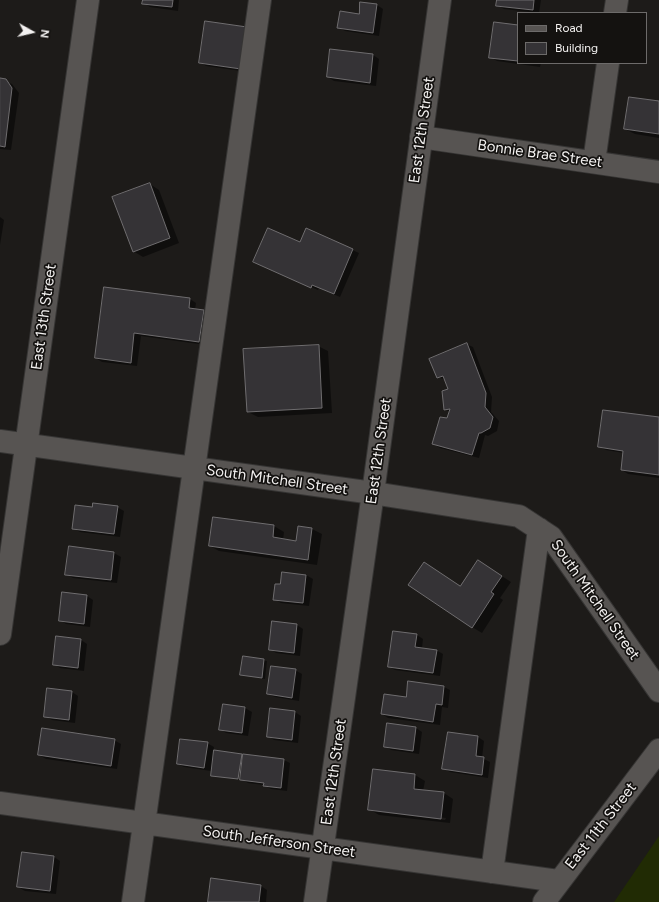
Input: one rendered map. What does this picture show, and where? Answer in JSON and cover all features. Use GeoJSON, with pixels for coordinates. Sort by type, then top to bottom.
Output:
{"type":"FeatureCollection","features":[{"type":"Feature","properties":{"kind":"street","name":"East 13th Street"},"geometry":{"type":"LineString","coordinates":[[0,634],[88,0]]}},
{"type":"Feature","properties":{"kind":"street"},"geometry":{"type":"LineString","coordinates":[[133,902],[260,0]]}},
{"type":"Feature","properties":{"kind":"street","name":"East 12th Street"},"geometry":{"type":"LineString","coordinates":[[315,902],[374,493],[440,0]]}},
{"type":"Feature","properties":{"kind":"street"},"geometry":{"type":"LineString","coordinates":[[615,12],[617,0]]}},
{"type":"Feature","properties":{"kind":"street"},"geometry":{"type":"LineString","coordinates":[[594,162],[608,64]]}},
{"type":"Feature","properties":{"kind":"street","name":"Bonnie Brae Street"},"geometry":{"type":"LineString","coordinates":[[422,137],[659,172]]}},
{"type":"Feature","properties":{"kind":"street","name":"South Mitchell Street"},"geometry":{"type":"LineString","coordinates":[[0,441],[374,493],[519,516],[552,537],[659,691]]}},
{"type":"Feature","properties":{"kind":"street"},"geometry":{"type":"LineString","coordinates":[[492,872],[539,529]]}},
{"type":"Feature","properties":{"kind":"street","name":"East 11th Street"},"geometry":{"type":"LineString","coordinates":[[544,902],[558,881],[659,750]]}},
{"type":"Feature","properties":{"kind":"street","name":"South Jefferson Street"},"geometry":{"type":"LineString","coordinates":[[0,803],[558,881]]}},
{"type":"Feature","properties":{"kind":"green space"},"geometry":{"type":"Polygon","coordinates":[[[659,836],[659,902],[614,902],[659,836]]]}},
{"type":"Feature","properties":{"kind":"building"},"geometry":{"type":"Polygon","coordinates":[[[143,0],[173,0],[172,7],[142,4],[143,0]]]}},
{"type":"Feature","properties":{"kind":"building"},"geometry":{"type":"Polygon","coordinates":[[[497,0],[534,0],[533,10],[496,6],[497,0]]]}},
{"type":"Feature","properties":{"kind":"building"},"geometry":{"type":"Polygon","coordinates":[[[360,2],[377,4],[373,33],[337,28],[340,11],[359,14],[360,2]]]}},
{"type":"Feature","properties":{"kind":"building"},"geometry":{"type":"Polygon","coordinates":[[[205,21],[247,27],[241,69],[199,63],[205,21]]]}},
{"type":"Feature","properties":{"kind":"building"},"geometry":{"type":"Polygon","coordinates":[[[494,22],[517,25],[517,61],[489,58],[494,22]]]}},
{"type":"Feature","properties":{"kind":"building"},"geometry":{"type":"Polygon","coordinates":[[[330,49],[373,54],[370,83],[327,77],[330,49]]]}},
{"type":"Feature","properties":{"kind":"building"},"geometry":{"type":"Polygon","coordinates":[[[0,78],[6,79],[12,88],[5,147],[0,146],[0,78]]]}},
{"type":"Feature","properties":{"kind":"building"},"geometry":{"type":"Polygon","coordinates":[[[629,97],[659,101],[659,134],[624,129],[629,97]]]}},
{"type":"Feature","properties":{"kind":"building"},"geometry":{"type":"Polygon","coordinates":[[[150,183],[170,238],[133,252],[112,197],[150,183]]]}},
{"type":"Feature","properties":{"kind":"building"},"geometry":{"type":"Polygon","coordinates":[[[268,228],[300,242],[306,228],[353,249],[334,294],[312,285],[311,288],[253,262],[268,228]]]}},
{"type":"Feature","properties":{"kind":"building"},"geometry":{"type":"Polygon","coordinates":[[[104,287],[190,298],[189,308],[204,310],[199,342],[134,333],[131,363],[95,358],[104,287]]]}},
{"type":"Feature","properties":{"kind":"building"},"geometry":{"type":"Polygon","coordinates":[[[467,343],[486,393],[485,407],[493,417],[490,428],[479,433],[472,455],[432,444],[440,417],[447,418],[450,409],[444,410],[442,391],[448,389],[443,376],[437,378],[429,359],[467,343]]]}},
{"type":"Feature","properties":{"kind":"building"},"geometry":{"type":"Polygon","coordinates":[[[319,345],[322,408],[247,412],[243,349],[319,345]]]}},
{"type":"Feature","properties":{"kind":"building"},"geometry":{"type":"Polygon","coordinates":[[[603,410],[659,417],[659,475],[621,470],[623,451],[598,447],[603,410]]]}},
{"type":"Feature","properties":{"kind":"building"},"geometry":{"type":"Polygon","coordinates":[[[93,503],[118,506],[114,534],[72,529],[75,505],[92,507],[93,503]]]}},
{"type":"Feature","properties":{"kind":"building"},"geometry":{"type":"Polygon","coordinates":[[[213,517],[274,525],[273,537],[296,541],[298,526],[312,528],[308,560],[209,546],[213,517]]]}},
{"type":"Feature","properties":{"kind":"building"},"geometry":{"type":"Polygon","coordinates":[[[69,546],[114,552],[111,580],[65,575],[69,546]]]}},
{"type":"Feature","properties":{"kind":"building"},"geometry":{"type":"Polygon","coordinates":[[[478,560],[502,576],[491,592],[494,594],[472,628],[408,585],[424,562],[460,586],[478,560]]]}},
{"type":"Feature","properties":{"kind":"building"},"geometry":{"type":"Polygon","coordinates":[[[282,572],[306,575],[303,603],[273,600],[275,584],[280,584],[282,572]]]}},
{"type":"Feature","properties":{"kind":"building"},"geometry":{"type":"Polygon","coordinates":[[[62,592],[87,595],[84,624],[59,621],[62,592]]]}},
{"type":"Feature","properties":{"kind":"building"},"geometry":{"type":"Polygon","coordinates":[[[272,621],[297,624],[294,653],[269,650],[272,621]]]}},
{"type":"Feature","properties":{"kind":"building"},"geometry":{"type":"Polygon","coordinates":[[[393,631],[417,634],[415,647],[437,650],[433,673],[388,667],[393,631]]]}},
{"type":"Feature","properties":{"kind":"building"},"geometry":{"type":"Polygon","coordinates":[[[56,636],[81,639],[78,668],[53,665],[56,636]]]}},
{"type":"Feature","properties":{"kind":"building"},"geometry":{"type":"Polygon","coordinates":[[[243,656],[264,659],[262,678],[240,675],[243,656]]]}},
{"type":"Feature","properties":{"kind":"building"},"geometry":{"type":"Polygon","coordinates":[[[271,666],[296,669],[292,698],[267,694],[271,666]]]}},
{"type":"Feature","properties":{"kind":"building"},"geometry":{"type":"Polygon","coordinates":[[[408,681],[444,686],[442,705],[436,704],[433,722],[381,714],[384,694],[406,697],[408,681]]]}},
{"type":"Feature","properties":{"kind":"building"},"geometry":{"type":"Polygon","coordinates":[[[47,688],[72,691],[69,720],[44,717],[47,688]]]}},
{"type":"Feature","properties":{"kind":"building"},"geometry":{"type":"Polygon","coordinates":[[[223,704],[245,707],[242,733],[219,730],[223,704]]]}},
{"type":"Feature","properties":{"kind":"building"},"geometry":{"type":"Polygon","coordinates":[[[270,708],[295,711],[292,740],[267,737],[270,708]]]}},
{"type":"Feature","properties":{"kind":"building"},"geometry":{"type":"Polygon","coordinates":[[[387,723],[416,727],[413,751],[384,747],[387,723]]]}},
{"type":"Feature","properties":{"kind":"building"},"geometry":{"type":"Polygon","coordinates":[[[42,728],[115,739],[111,766],[38,755],[42,728]]]}},
{"type":"Feature","properties":{"kind":"building"},"geometry":{"type":"Polygon","coordinates":[[[448,732],[478,736],[476,756],[484,757],[482,775],[442,769],[448,732]]]}},
{"type":"Feature","properties":{"kind":"building"},"geometry":{"type":"Polygon","coordinates":[[[180,739],[208,742],[204,768],[177,764],[180,739]]]}},
{"type":"Feature","properties":{"kind":"building"},"geometry":{"type":"Polygon","coordinates":[[[214,750],[242,754],[238,779],[211,776],[214,750]]]}},
{"type":"Feature","properties":{"kind":"building"},"geometry":{"type":"Polygon","coordinates":[[[243,754],[284,759],[281,788],[263,786],[264,783],[240,780],[243,754]]]}},
{"type":"Feature","properties":{"kind":"building"},"geometry":{"type":"Polygon","coordinates":[[[373,769],[415,774],[414,789],[444,792],[441,819],[368,810],[373,769]]]}},
{"type":"Feature","properties":{"kind":"building"},"geometry":{"type":"Polygon","coordinates":[[[22,852],[54,856],[50,891],[17,887],[22,852]]]}},
{"type":"Feature","properties":{"kind":"building"},"geometry":{"type":"Polygon","coordinates":[[[211,878],[261,885],[259,902],[208,902],[211,878]]]}}]}
